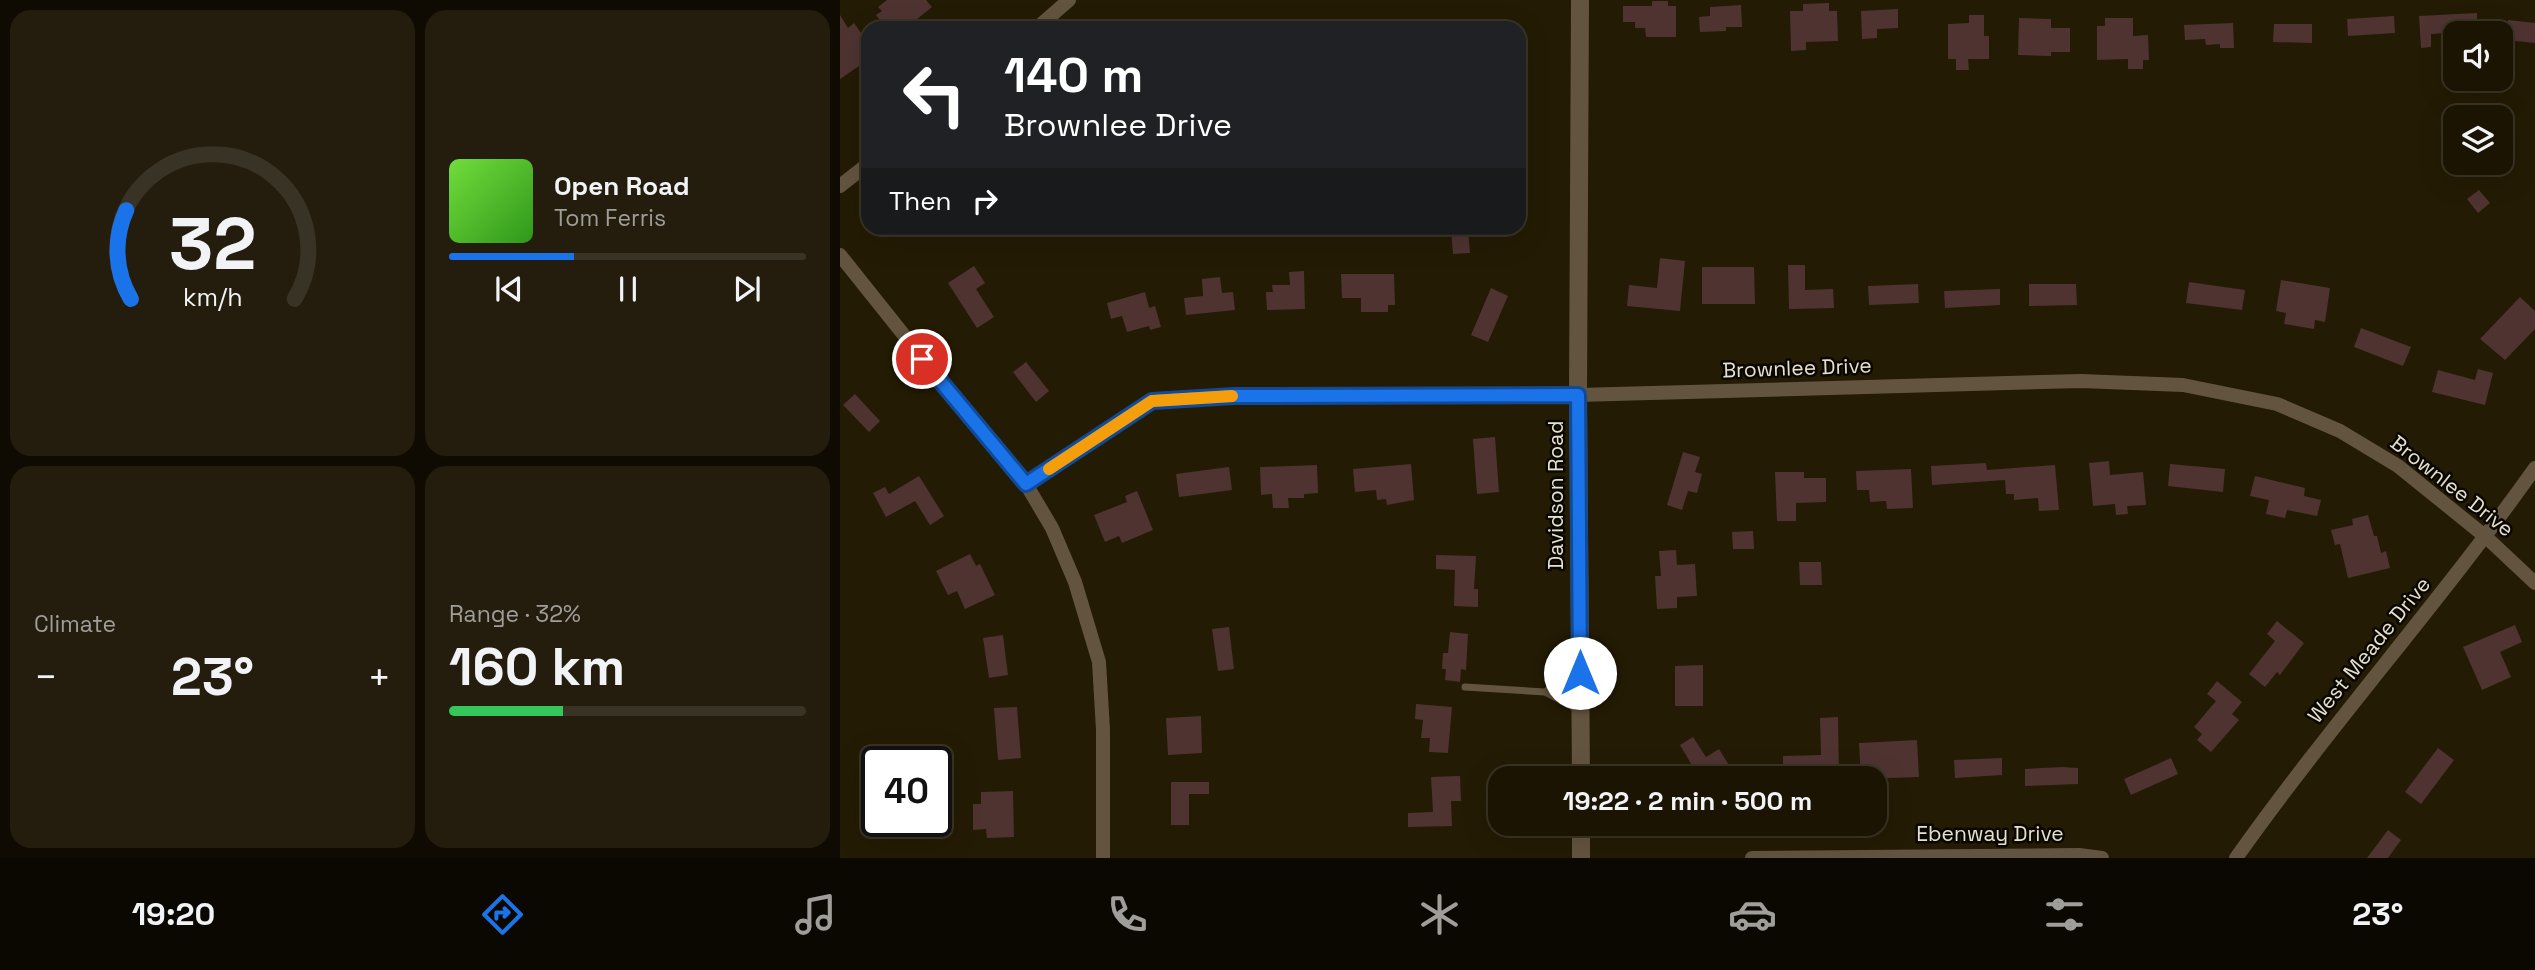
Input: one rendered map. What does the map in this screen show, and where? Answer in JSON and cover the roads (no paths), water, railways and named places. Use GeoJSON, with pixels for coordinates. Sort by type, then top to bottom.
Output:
{"type":"FeatureCollection","features":[{"type":"Feature","properties":{"kind":"street"},"geometry":{"type":"LineString","coordinates":[[1045,21],[1069,0]]}},
{"type":"Feature","properties":{"kind":"street","name":"Davidson Road"},"geometry":{"type":"LineString","coordinates":[[1580,0],[1578,395],[1581,766]]}},
{"type":"Feature","properties":{"kind":"street"},"geometry":{"type":"LineString","coordinates":[[840,186],[861,169]]}},
{"type":"Feature","properties":{"kind":"street"},"geometry":{"type":"LineString","coordinates":[[840,255],[1026,484],[1052,528],[1075,582],[1099,662],[1103,730],[1103,858]]}},
{"type":"Feature","properties":{"kind":"street","name":"Brownlee Drive"},"geometry":{"type":"LineString","coordinates":[[1026,484],[1152,401],[1234,396],[1578,395],[2088,381],[2183,385],[2277,404],[2340,431],[2398,466],[2486,537],[2535,583]]}},
{"type":"Feature","properties":{"kind":"street","name":"West Meade Drive"},"geometry":{"type":"LineString","coordinates":[[2236,858],[2325,739],[2486,537],[2535,468]]}},
{"type":"Feature","properties":{"kind":"street"},"geometry":{"type":"LineString","coordinates":[[1581,836],[1581,858]]}},
{"type":"Feature","properties":{"kind":"street","name":"Ebenway Drive"},"geometry":{"type":"LineString","coordinates":[[1752,858],[2079,855],[2102,858]]}},
{"type":"Feature","properties":{"kind":"lane"},"geometry":{"type":"LineString","coordinates":[[1545,692],[1580,673]]}},
{"type":"Feature","properties":{"kind":"lane"},"geometry":{"type":"LineString","coordinates":[[1465,687],[1545,692],[1580,711]]}}]}
